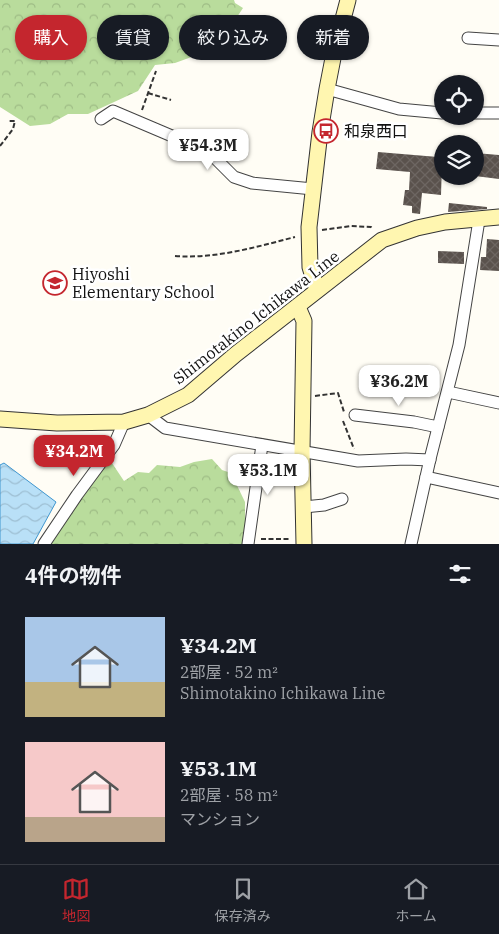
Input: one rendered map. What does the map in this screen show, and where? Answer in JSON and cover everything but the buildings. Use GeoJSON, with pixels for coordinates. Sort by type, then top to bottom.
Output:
{"type":"FeatureCollection","features":[{"type":"Feature","properties":{"kind":"main road"},"geometry":{"type":"LineString","coordinates":[[317,290],[310,267],[308,234],[327,89],[348,0]]}},
{"type":"Feature","properties":{"kind":"main road","name":"Shimotakino Ichikawa Line"},"geometry":{"type":"LineString","coordinates":[[0,418],[57,423],[124,422],[148,415],[188,395],[236,354],[382,240],[417,228],[444,222],[499,217]]}},
{"type":"Feature","properties":{"kind":"main road"},"geometry":{"type":"LineString","coordinates":[[298,307],[304,321],[302,451],[304,541]]}},
{"type":"Feature","properties":{"kind":"street"},"geometry":{"type":"LineString","coordinates":[[468,38],[499,40]]}},
{"type":"Feature","properties":{"kind":"street"},"geometry":{"type":"LineString","coordinates":[[327,89],[398,109],[434,112]]}},
{"type":"Feature","properties":{"kind":"street"},"geometry":{"type":"LineString","coordinates":[[101,119],[112,110],[179,139],[197,144],[210,153],[234,177],[252,183],[313,189]]}},
{"type":"Feature","properties":{"kind":"street"},"geometry":{"type":"LineString","coordinates":[[484,113],[499,113]]}},
{"type":"Feature","properties":{"kind":"street"},"geometry":{"type":"LineString","coordinates":[[411,544],[426,476],[448,392],[466,306],[479,220]]}},
{"type":"Feature","properties":{"kind":"street"},"geometry":{"type":"LineString","coordinates":[[448,392],[499,403]]}},
{"type":"Feature","properties":{"kind":"street"},"geometry":{"type":"LineString","coordinates":[[148,415],[165,428],[359,461],[430,460]]}},
{"type":"Feature","properties":{"kind":"street"},"geometry":{"type":"LineString","coordinates":[[350,415],[414,422],[438,427]]}},
{"type":"Feature","properties":{"kind":"street"},"geometry":{"type":"LineString","coordinates":[[44,544],[114,445],[124,422]]}},
{"type":"Feature","properties":{"kind":"street"},"geometry":{"type":"LineString","coordinates":[[248,541],[262,445]]}},
{"type":"Feature","properties":{"kind":"street"},"geometry":{"type":"LineString","coordinates":[[426,476],[499,493]]}},
{"type":"Feature","properties":{"kind":"street"},"geometry":{"type":"LineString","coordinates":[[304,507],[324,505],[342,499]]}},
{"type":"Feature","properties":{"kind":"path"},"geometry":{"type":"LineString","coordinates":[[138,122],[156,72]]}},
{"type":"Feature","properties":{"kind":"path"},"geometry":{"type":"LineString","coordinates":[[148,93],[171,100]]}},
{"type":"Feature","properties":{"kind":"path"},"geometry":{"type":"LineString","coordinates":[[0,146],[13,129],[15,121],[8,121]]}},
{"type":"Feature","properties":{"kind":"path"},"geometry":{"type":"LineString","coordinates":[[175,256],[194,257],[233,252],[323,230],[351,226],[371,227],[382,240]]}},
{"type":"Feature","properties":{"kind":"path"},"geometry":{"type":"LineString","coordinates":[[303,398],[338,393],[350,415]]}},
{"type":"Feature","properties":{"kind":"path"},"geometry":{"type":"LineString","coordinates":[[343,421],[359,461]]}},
{"type":"Feature","properties":{"kind":"path"},"geometry":{"type":"LineString","coordinates":[[248,541],[304,541]]}},
{"type":"Feature","properties":{"kind":"green space"},"geometry":{"type":"Polygon","coordinates":[[[0,0],[234,0],[235,3],[243,8],[238,15],[179,15],[179,60],[183,60],[175,63],[155,65],[138,91],[88,114],[68,114],[50,124],[30,126],[0,107],[0,0]]]}},
{"type":"Feature","properties":{"kind":"green space"},"geometry":{"type":"Polygon","coordinates":[[[212,459],[222,470],[231,473],[245,502],[245,544],[50,544],[110,460],[124,481],[138,472],[149,473],[157,465],[180,467],[212,459]]]}},
{"type":"Feature","properties":{"kind":"water"},"geometry":{"type":"Polygon","coordinates":[[[4,463],[56,502],[33,544],[0,544],[0,465],[4,463]]]}},
{"type":"Feature","properties":{"kind":"place","name":"和泉西口"},"geometry":{"type":"Point","coordinates":[326,131]}},
{"type":"Feature","properties":{"kind":"place","name":"Hiyoshi Elementary School"},"geometry":{"type":"Point","coordinates":[55,283]}}]}
